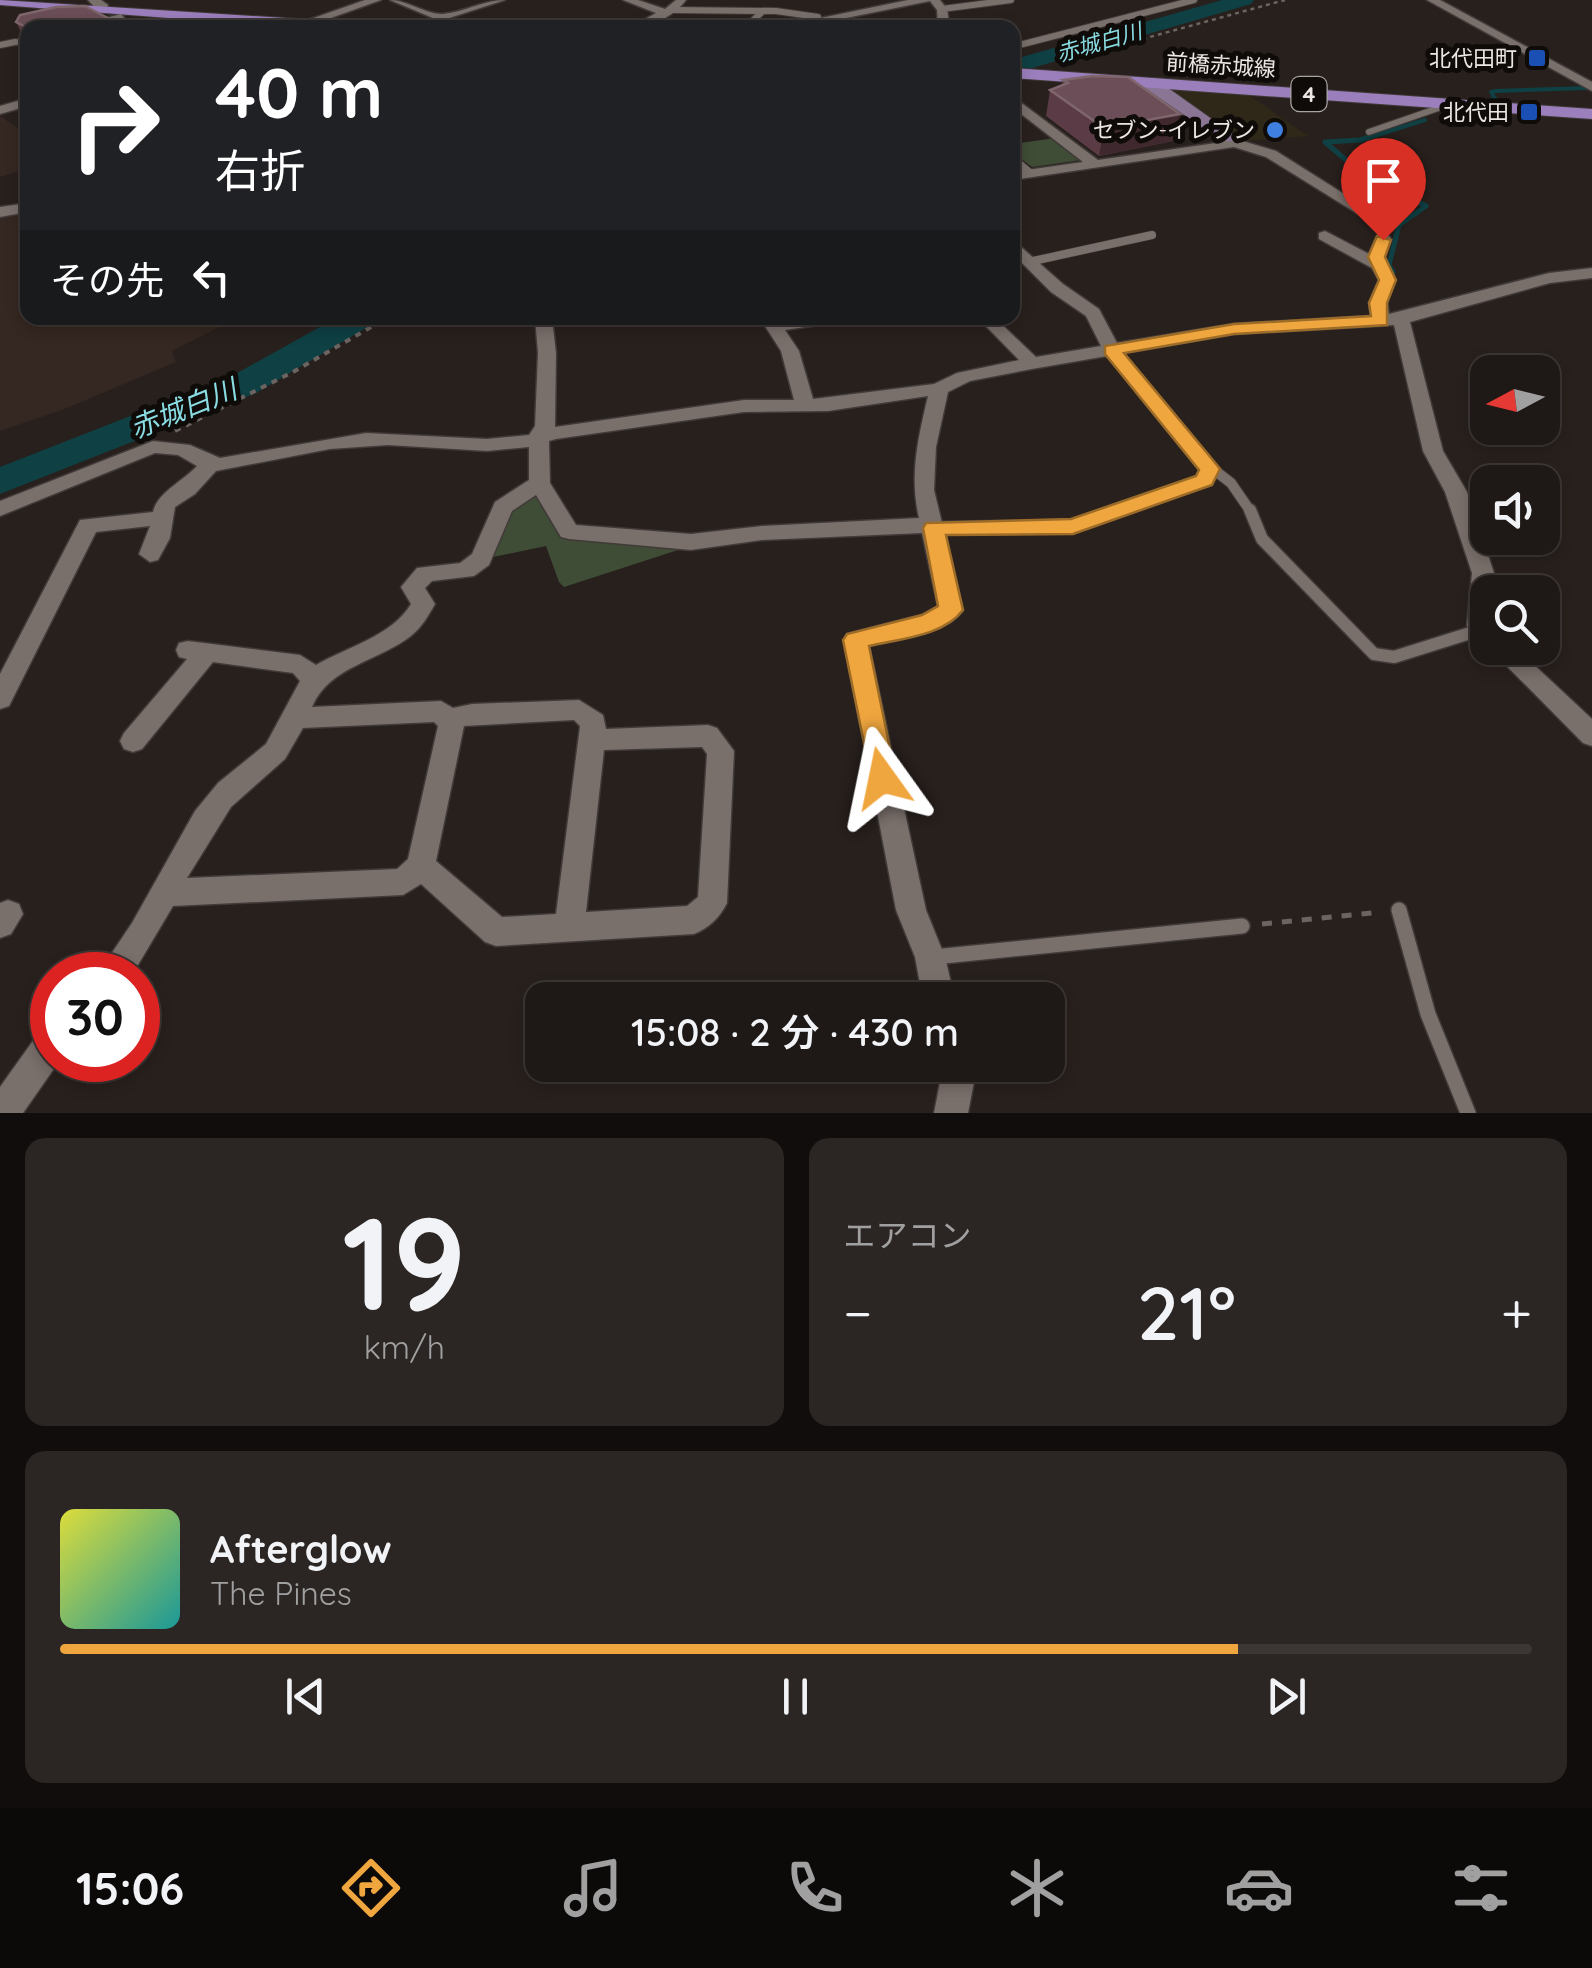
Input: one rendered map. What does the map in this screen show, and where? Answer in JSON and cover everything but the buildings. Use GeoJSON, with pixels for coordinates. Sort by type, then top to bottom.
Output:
{"type":"FeatureCollection","features":[{"type":"Feature","properties":{"kind":"main road"},"geometry":{"type":"LineString","coordinates":[[0,2],[97,4],[128,14],[221,20]]}},
{"type":"Feature","properties":{"kind":"main road","name":"前橋赤城線"},"geometry":{"type":"LineString","coordinates":[[1023,74],[1592,114]]}},
{"type":"Feature","properties":{"kind":"street"},"geometry":{"type":"LineString","coordinates":[[314,20],[376,0]]}},
{"type":"Feature","properties":{"kind":"street"},"geometry":{"type":"LineString","coordinates":[[395,0],[440,18],[500,0]]}},
{"type":"Feature","properties":{"kind":"street"},"geometry":{"type":"LineString","coordinates":[[628,0],[672,7]]}},
{"type":"Feature","properties":{"kind":"street"},"geometry":{"type":"LineString","coordinates":[[807,20],[925,0]]}},
{"type":"Feature","properties":{"kind":"street"},"geometry":{"type":"LineString","coordinates":[[1432,0],[1592,86]]}},
{"type":"Feature","properties":{"kind":"street"},"geometry":{"type":"LineString","coordinates":[[648,20],[672,7]]}},
{"type":"Feature","properties":{"kind":"street"},"geometry":{"type":"LineString","coordinates":[[104,20],[128,14],[134,20]]}},
{"type":"Feature","properties":{"kind":"street"},"geometry":{"type":"LineString","coordinates":[[1148,82],[1231,140],[1271,154],[1363,210]]}},
{"type":"Feature","properties":{"kind":"street"},"geometry":{"type":"LineString","coordinates":[[1020,106],[1094,164]]}},
{"type":"Feature","properties":{"kind":"street"},"geometry":{"type":"LineString","coordinates":[[1020,175],[1231,140]]}},
{"type":"Feature","properties":{"kind":"street"},"geometry":{"type":"LineString","coordinates":[[1325,236],[1378,265]]}},
{"type":"Feature","properties":{"kind":"street"},"geometry":{"type":"LineString","coordinates":[[1383,240],[1376,257],[1388,280],[1378,303],[1391,320],[1433,451],[1456,492],[1483,575]]}},
{"type":"Feature","properties":{"kind":"street"},"geometry":{"type":"LineString","coordinates":[[1020,250],[1057,288],[1093,313],[1112,350]]}},
{"type":"Feature","properties":{"kind":"street"},"geometry":{"type":"LineString","coordinates":[[0,509],[153,447],[183,449],[220,465],[360,439],[408,437],[496,444],[539,440],[552,433],[725,409],[828,404],[939,389],[964,377],[1032,363],[1234,329],[1391,320],[1549,278],[1583,275],[1592,289]]}},
{"type":"Feature","properties":{"kind":"street"},"geometry":{"type":"LineString","coordinates":[[544,325],[547,353],[545,426],[539,440],[540,483],[569,532],[691,542],[762,533],[934,526]]}},
{"type":"Feature","properties":{"kind":"street"},"geometry":{"type":"LineString","coordinates":[[774,325],[790,351],[804,403]]}},
{"type":"Feature","properties":{"kind":"street"},"geometry":{"type":"LineString","coordinates":[[993,325],[1032,363]]}},
{"type":"Feature","properties":{"kind":"street"},"geometry":{"type":"LineString","coordinates":[[935,982],[930,957],[911,910],[856,640],[929,622],[951,610],[923,490],[926,447],[939,389]]}},
{"type":"Feature","properties":{"kind":"street"},"geometry":{"type":"LineString","coordinates":[[150,554],[165,504],[198,480],[211,464]]}},
{"type":"Feature","properties":{"kind":"street"},"geometry":{"type":"LineString","coordinates":[[128,952],[166,894],[182,857],[222,797],[271,759],[288,734],[299,700],[314,680],[369,652],[419,614],[423,604],[413,587],[425,574],[466,570],[482,560],[503,506],[540,483]]}},
{"type":"Feature","properties":{"kind":"street"},"geometry":{"type":"LineString","coordinates":[[3,685],[88,525],[162,518]]}},
{"type":"Feature","properties":{"kind":"street"},"geometry":{"type":"LineString","coordinates":[[132,741],[198,651],[300,664],[314,680]]}},
{"type":"Feature","properties":{"kind":"street"},"geometry":{"type":"LineString","coordinates":[[1519,665],[1592,735]]}},
{"type":"Feature","properties":{"kind":"street"},"geometry":{"type":"LineString","coordinates":[[448,720],[472,714],[579,710],[594,722],[570,928]]}},
{"type":"Feature","properties":{"kind":"street"},"geometry":{"type":"LineString","coordinates":[[166,894],[403,882],[421,866],[451,725],[448,720],[440,711],[294,718]]}},
{"type":"Feature","properties":{"kind":"street"},"geometry":{"type":"LineString","coordinates":[[421,866],[496,932],[694,920],[712,903],[722,751],[708,736],[592,740]]}},
{"type":"Feature","properties":{"kind":"street"},"geometry":{"type":"LineString","coordinates":[[2,1113],[30,1074]]}},
{"type":"Feature","properties":{"kind":"street"},"geometry":{"type":"LineString","coordinates":[[951,1113],[957,1082]]}},
{"type":"Feature","properties":{"kind":"lane"},"geometry":{"type":"LineString","coordinates":[[938,5],[1012,0]]}},
{"type":"Feature","properties":{"kind":"lane"},"geometry":{"type":"LineString","coordinates":[[1020,46],[1194,0]]}},
{"type":"Feature","properties":{"kind":"lane"},"geometry":{"type":"LineString","coordinates":[[672,7],[818,17]]}},
{"type":"Feature","properties":{"kind":"lane"},"geometry":{"type":"LineString","coordinates":[[754,20],[762,12]]}},
{"type":"Feature","properties":{"kind":"lane"},"geometry":{"type":"LineString","coordinates":[[1369,132],[1450,104]]}},
{"type":"Feature","properties":{"kind":"lane"},"geometry":{"type":"LineString","coordinates":[[1020,165],[1030,173]]}},
{"type":"Feature","properties":{"kind":"lane"},"geometry":{"type":"LineString","coordinates":[[1034,261],[1152,235]]}},
{"type":"Feature","properties":{"kind":"lane"},"geometry":{"type":"LineString","coordinates":[[1112,350],[1210,469],[1231,483],[1248,506],[1262,539],[1374,654],[1394,657],[1470,641]]}},
{"type":"Feature","properties":{"kind":"lane"},"geometry":{"type":"LineString","coordinates":[[934,526],[1073,526],[1205,480],[1210,469]]}},
{"type":"Feature","properties":{"kind":"lane"},"geometry":{"type":"LineString","coordinates":[[1400,910],[1424,1012],[1468,1113]]}},
{"type":"Feature","properties":{"kind":"lane"},"geometry":{"type":"LineString","coordinates":[[930,957],[1242,926]]}},
{"type":"Feature","properties":{"kind":"path"},"geometry":{"type":"LineString","coordinates":[[1023,74],[1286,0]]}},
{"type":"Feature","properties":{"kind":"path"},"geometry":{"type":"LineString","coordinates":[[153,447],[169,434],[293,372],[375,325]]}},
{"type":"Feature","properties":{"kind":"path"},"geometry":{"type":"LineString","coordinates":[[1242,926],[1400,910]]}},
{"type":"Feature","properties":{"kind":"shaded area"},"geometry":{"type":"Polygon","coordinates":[[[1167,90],[1246,93],[1308,136],[1244,141],[1167,90]]]}},
{"type":"Feature","properties":{"kind":"shaded area"},"geometry":{"type":"Polygon","coordinates":[[[0,116],[20,130],[20,171],[0,177],[0,116]]]}},
{"type":"Feature","properties":{"kind":"shaded area"},"geometry":{"type":"Polygon","coordinates":[[[20,210],[20,325],[223,325],[172,351],[176,362],[62,410],[0,431],[0,214],[20,210]]]}},
{"type":"Feature","properties":{"kind":"green space"},"geometry":{"type":"Polygon","coordinates":[[[1056,138],[1081,160],[1032,167],[1020,158],[1020,143],[1056,138]]]}},
{"type":"Feature","properties":{"kind":"green space"},"geometry":{"type":"Polygon","coordinates":[[[540,489],[566,537],[672,546],[678,550],[564,587],[546,546],[493,557],[508,517],[540,489]]]}},
{"type":"Feature","properties":{"kind":"waterway","name":"赤城白川"},"geometry":{"type":"LineString","coordinates":[[1020,65],[1244,0]]}},
{"type":"Feature","properties":{"kind":"waterway"},"geometry":{"type":"LineString","coordinates":[[1485,102],[1495,98],[1491,92],[1496,91],[1587,88]]}},
{"type":"Feature","properties":{"kind":"waterway"},"geometry":{"type":"LineString","coordinates":[[1380,134],[1425,120]]}},
{"type":"Feature","properties":{"kind":"waterway"},"geometry":{"type":"LineString","coordinates":[[1388,131],[1360,140],[1325,142],[1354,167],[1426,206],[1399,225],[1389,265],[1393,272]]}},
{"type":"Feature","properties":{"kind":"waterway","name":"赤城白川"},"geometry":{"type":"LineString","coordinates":[[0,481],[243,385],[347,325]]}},
{"type":"Feature","properties":{"kind":"place","name":"北代田町"},"geometry":{"type":"Point","coordinates":[1537,58]}},
{"type":"Feature","properties":{"kind":"place","name":"北代田"},"geometry":{"type":"Point","coordinates":[1529,112]}},
{"type":"Feature","properties":{"kind":"place","name":"セブン-イレブン"},"geometry":{"type":"Point","coordinates":[1275,130]}},
{"type":"Feature","properties":{"kind":"route"},"geometry":{"type":"LineString","coordinates":[[882,778],[856,640],[929,622],[951,610],[934,528],[1073,526],[1205,480],[1210,469],[1167,412],[1112,350],[1234,329],[1381,321],[1378,303],[1388,280],[1376,257],[1383,240]]}}]}
